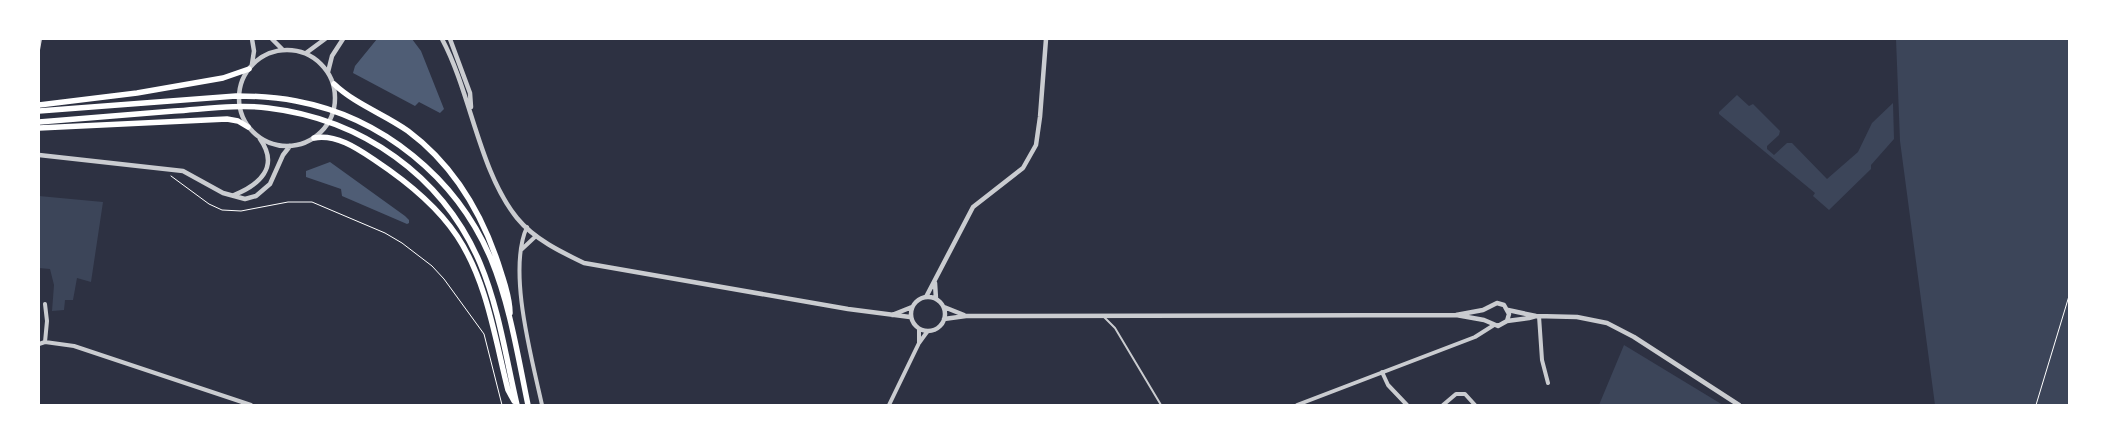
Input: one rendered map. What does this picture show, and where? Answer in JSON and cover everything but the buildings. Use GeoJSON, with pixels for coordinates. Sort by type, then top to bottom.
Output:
{"type":"FeatureCollection","features":[{"type":"Feature","properties":{"kind":"main road"},"geometry":{"type":"LineString","coordinates":[[39,105],[147,92],[223,78],[250,67]]}},
{"type":"Feature","properties":{"kind":"main road"},"geometry":{"type":"LineString","coordinates":[[334,84],[351,97],[388,117],[431,150],[464,190],[479,216],[495,254],[510,302],[510,320]]}},
{"type":"Feature","properties":{"kind":"main road"},"geometry":{"type":"LineString","coordinates":[[39,110],[236,96],[266,97],[296,101],[352,118],[400,145],[422,164],[463,208],[491,259],[510,320],[528,405]]}},
{"type":"Feature","properties":{"kind":"main road"},"geometry":{"type":"LineString","coordinates":[[39,122],[210,108],[266,107],[319,117],[369,139],[394,154],[417,173],[440,198],[467,236],[480,263],[493,299],[517,405]]}},
{"type":"Feature","properties":{"kind":"main road"},"geometry":{"type":"LineString","coordinates":[[39,128],[227,119],[238,121],[248,127]]}},
{"type":"Feature","properties":{"kind":"main road"},"geometry":{"type":"LineString","coordinates":[[314,138],[325,136],[346,143],[392,172],[431,205],[458,237],[473,266],[487,304],[508,390],[517,405]]}},
{"type":"Feature","properties":{"kind":"street"},"geometry":{"type":"LineString","coordinates":[[250,67],[254,51],[252,39]]}},
{"type":"Feature","properties":{"kind":"street"},"geometry":{"type":"LineString","coordinates":[[272,39],[282,49]]}},
{"type":"Feature","properties":{"kind":"street"},"geometry":{"type":"LineString","coordinates":[[306,53],[325,39]]}},
{"type":"Feature","properties":{"kind":"street"},"geometry":{"type":"LineString","coordinates":[[328,72],[332,56],[343,39]]}},
{"type":"Feature","properties":{"kind":"street"},"geometry":{"type":"LineString","coordinates":[[442,39],[471,113],[494,180],[517,218],[536,236],[584,263],[910,318],[919,329],[927,332]]}},
{"type":"Feature","properties":{"kind":"street"},"geometry":{"type":"LineString","coordinates":[[450,39],[470,93],[471,113]]}},
{"type":"Feature","properties":{"kind":"street"},"geometry":{"type":"LineString","coordinates":[[926,297],[973,207],[1022,168],[1036,145],[1046,39]]}},
{"type":"Feature","properties":{"kind":"street"},"geometry":{"type":"LineString","coordinates":[[232,196],[250,189],[262,177],[267,162],[265,147],[248,127],[242,114],[238,94],[243,78],[250,67],[266,54],[282,49],[298,50],[320,62],[334,84],[336,103],[332,118],[325,128],[306,143],[290,146],[273,145],[258,137]]}},
{"type":"Feature","properties":{"kind":"street"},"geometry":{"type":"LineString","coordinates":[[39,155],[170,168],[183,171],[232,196],[245,199],[265,190],[274,179],[283,155],[290,146]]}},
{"type":"Feature","properties":{"kind":"street"},"geometry":{"type":"LineString","coordinates":[[526,227],[520,252],[519,275],[522,304],[542,405]]}},
{"type":"Feature","properties":{"kind":"street"},"geometry":{"type":"LineString","coordinates":[[520,252],[536,236]]}},
{"type":"Feature","properties":{"kind":"street"},"geometry":{"type":"LineString","coordinates":[[934,281],[936,299]]}},
{"type":"Feature","properties":{"kind":"street"},"geometry":{"type":"LineString","coordinates":[[892,315],[912,307],[920,298],[926,297],[936,299],[944,307],[966,316]]}},
{"type":"Feature","properties":{"kind":"street"},"geometry":{"type":"LineString","coordinates":[[1456,315],[1489,308],[1497,303],[1504,305],[1508,310],[1538,316],[1577,317],[1607,323],[1634,337],[1739,405]]}},
{"type":"Feature","properties":{"kind":"street"},"geometry":{"type":"LineString","coordinates":[[45,304],[48,321],[45,342]]}},
{"type":"Feature","properties":{"kind":"street"},"geometry":{"type":"LineString","coordinates":[[910,318],[912,307]]}},
{"type":"Feature","properties":{"kind":"street"},"geometry":{"type":"LineString","coordinates":[[889,405],[919,343],[927,332],[938,328],[944,319],[944,307]]}},
{"type":"Feature","properties":{"kind":"street"},"geometry":{"type":"LineString","coordinates":[[1489,308],[1486,315],[1494,325]]}},
{"type":"Feature","properties":{"kind":"street"},"geometry":{"type":"LineString","coordinates":[[1507,321],[1508,310]]}},
{"type":"Feature","properties":{"kind":"street"},"geometry":{"type":"LineString","coordinates":[[944,319],[966,316],[1456,315],[1489,321]]}},
{"type":"Feature","properties":{"kind":"street"},"geometry":{"type":"LineString","coordinates":[[1297,405],[1475,337],[1494,325],[1502,325],[1507,321],[1538,316]]}},
{"type":"Feature","properties":{"kind":"street"},"geometry":{"type":"LineString","coordinates":[[1538,316],[1542,360],[1548,383]]}},
{"type":"Feature","properties":{"kind":"street"},"geometry":{"type":"LineString","coordinates":[[919,329],[919,343]]}},
{"type":"Feature","properties":{"kind":"street"},"geometry":{"type":"LineString","coordinates":[[39,344],[45,342],[74,346],[251,405]]}},
{"type":"Feature","properties":{"kind":"street"},"geometry":{"type":"LineString","coordinates":[[1382,372],[1388,385],[1407,405]]}},
{"type":"Feature","properties":{"kind":"street"},"geometry":{"type":"LineString","coordinates":[[1443,405],[1456,394],[1465,394],[1475,405]]}},
{"type":"Feature","properties":{"kind":"lane"},"geometry":{"type":"LineString","coordinates":[[1103,315],[1104,320],[1115,328],[1160,405]]}},
{"type":"Feature","properties":{"kind":"path"},"geometry":{"type":"LineString","coordinates":[[170,175],[209,204],[222,210],[241,212],[288,202],[312,202],[386,233],[402,244],[432,266],[444,279],[484,334],[502,405]]}},
{"type":"Feature","properties":{"kind":"path"},"geometry":{"type":"LineString","coordinates":[[2036,405],[2069,296]]}},
{"type":"Feature","properties":{"kind":"shaded area"},"geometry":{"type":"Polygon","coordinates":[[[377,39],[412,39],[421,51],[444,109],[440,113],[419,102],[415,106],[353,73],[355,66],[377,39]]]}},
{"type":"Feature","properties":{"kind":"shaded area"},"geometry":{"type":"Polygon","coordinates":[[[1896,39],[2069,39],[2069,405],[1935,405],[1900,141],[1896,39]]]}},
{"type":"Feature","properties":{"kind":"shaded area"},"geometry":{"type":"Polygon","coordinates":[[[1737,95],[1749,106],[1753,104],[1780,131],[1779,135],[1767,146],[1767,149],[1774,155],[1787,143],[1792,143],[1827,179],[1858,152],[1872,123],[1893,103],[1894,139],[1871,165],[1871,169],[1829,210],[1813,196],[1815,193],[1719,114],[1737,95]]]}},
{"type":"Feature","properties":{"kind":"shaded area"},"geometry":{"type":"Polygon","coordinates":[[[330,162],[405,216],[409,223],[407,224],[342,196],[341,189],[306,177],[306,171],[330,162]]]}},
{"type":"Feature","properties":{"kind":"shaded area"},"geometry":{"type":"Polygon","coordinates":[[[39,196],[103,202],[91,282],[77,278],[73,300],[65,300],[64,310],[52,311],[54,285],[50,269],[39,268],[39,196]]]}},
{"type":"Feature","properties":{"kind":"shaded area"},"geometry":{"type":"Polygon","coordinates":[[[1624,345],[1723,405],[1599,405],[1624,345]]]}}]}
